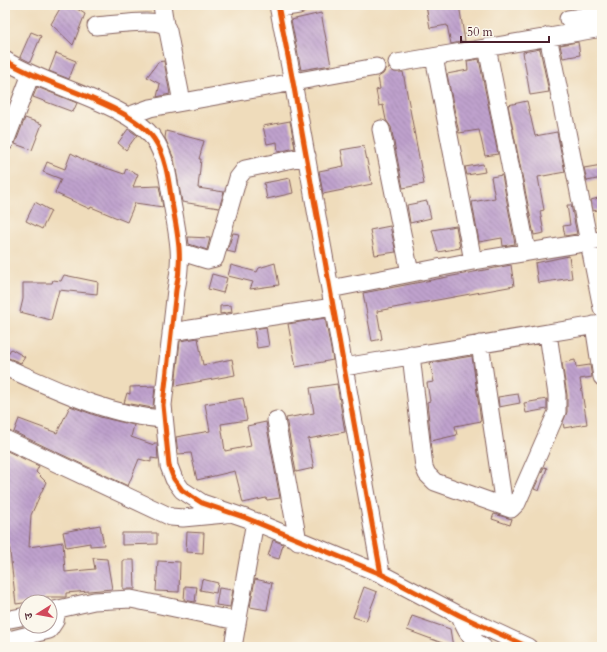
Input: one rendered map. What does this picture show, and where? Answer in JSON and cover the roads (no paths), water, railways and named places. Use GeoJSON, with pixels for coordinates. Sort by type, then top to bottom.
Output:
{"type":"FeatureCollection","features":[{"type":"Feature","properties":{"kind":"street"},"geometry":{"type":"LineString","coordinates":[[162,5],[182,102]]}},
{"type":"Feature","properties":{"kind":"street"},"geometry":{"type":"LineString","coordinates":[[299,5],[278,7],[293,82],[381,574]]}},
{"type":"Feature","properties":{"kind":"street"},"geometry":{"type":"LineString","coordinates":[[397,63],[487,47],[563,23],[602,14]]}},
{"type":"Feature","properties":{"kind":"street"},"geometry":{"type":"LineString","coordinates":[[96,26],[150,23],[161,23],[165,25]]}},
{"type":"Feature","properties":{"kind":"street"},"geometry":{"type":"LineString","coordinates":[[563,23],[602,28]]}},
{"type":"Feature","properties":{"kind":"street"},"geometry":{"type":"LineString","coordinates":[[563,23],[596,241],[602,308]]}},
{"type":"Feature","properties":{"kind":"street"},"geometry":{"type":"LineString","coordinates":[[487,47],[527,252]]}},
{"type":"Feature","properties":{"kind":"street"},"geometry":{"type":"LineString","coordinates":[[434,57],[473,261]]}},
{"type":"Feature","properties":{"kind":"street"},"geometry":{"type":"LineString","coordinates":[[5,60],[31,74],[128,116],[154,139],[160,151],[170,192],[181,252],[180,272],[171,332],[163,405],[169,466],[174,479],[182,490],[202,503],[254,521],[298,541],[381,574],[459,615],[528,647]]}},
{"type":"Feature","properties":{"kind":"street"},"geometry":{"type":"LineString","coordinates":[[128,116],[146,109],[376,67]]}},
{"type":"Feature","properties":{"kind":"street"},"geometry":{"type":"LineString","coordinates":[[5,142],[31,74]]}},
{"type":"Feature","properties":{"kind":"street"},"geometry":{"type":"LineString","coordinates":[[381,129],[410,274]]}},
{"type":"Feature","properties":{"kind":"street"},"geometry":{"type":"LineString","coordinates":[[181,252],[207,260],[215,258],[238,178],[245,169],[306,156]]}},
{"type":"Feature","properties":{"kind":"street"},"geometry":{"type":"LineString","coordinates":[[330,289],[473,261],[596,241]]}},
{"type":"Feature","properties":{"kind":"street"},"geometry":{"type":"LineString","coordinates":[[171,332],[333,307]]}},
{"type":"Feature","properties":{"kind":"street"},"geometry":{"type":"LineString","coordinates":[[344,367],[548,334],[598,324],[602,377]]}},
{"type":"Feature","properties":{"kind":"street"},"geometry":{"type":"LineString","coordinates":[[411,355],[424,466],[427,474],[435,482],[513,509],[557,412],[557,395],[548,334]]}},
{"type":"Feature","properties":{"kind":"street"},"geometry":{"type":"LineString","coordinates":[[480,344],[504,506]]}},
{"type":"Feature","properties":{"kind":"street"},"geometry":{"type":"LineString","coordinates":[[5,367],[91,403],[147,418],[164,419]]}},
{"type":"Feature","properties":{"kind":"street"},"geometry":{"type":"LineString","coordinates":[[276,420],[298,541]]}},
{"type":"Feature","properties":{"kind":"street"},"geometry":{"type":"LineString","coordinates":[[5,440],[171,517],[182,518],[230,513]]}},
{"type":"Feature","properties":{"kind":"street"},"geometry":{"type":"LineString","coordinates":[[233,647],[254,521]]}},
{"type":"Feature","properties":{"kind":"street"},"geometry":{"type":"LineString","coordinates":[[58,610],[94,601],[131,599],[237,620]]}},
{"type":"Feature","properties":{"kind":"street"},"geometry":{"type":"LineString","coordinates":[[459,615],[474,642],[483,647]]}},
{"type":"Feature","properties":{"kind":"street"},"geometry":{"type":"LineString","coordinates":[[5,620],[18,618]]}},
{"type":"Feature","properties":{"kind":"street"},"geometry":{"type":"LineString","coordinates":[[5,641],[33,634]]}}]}
